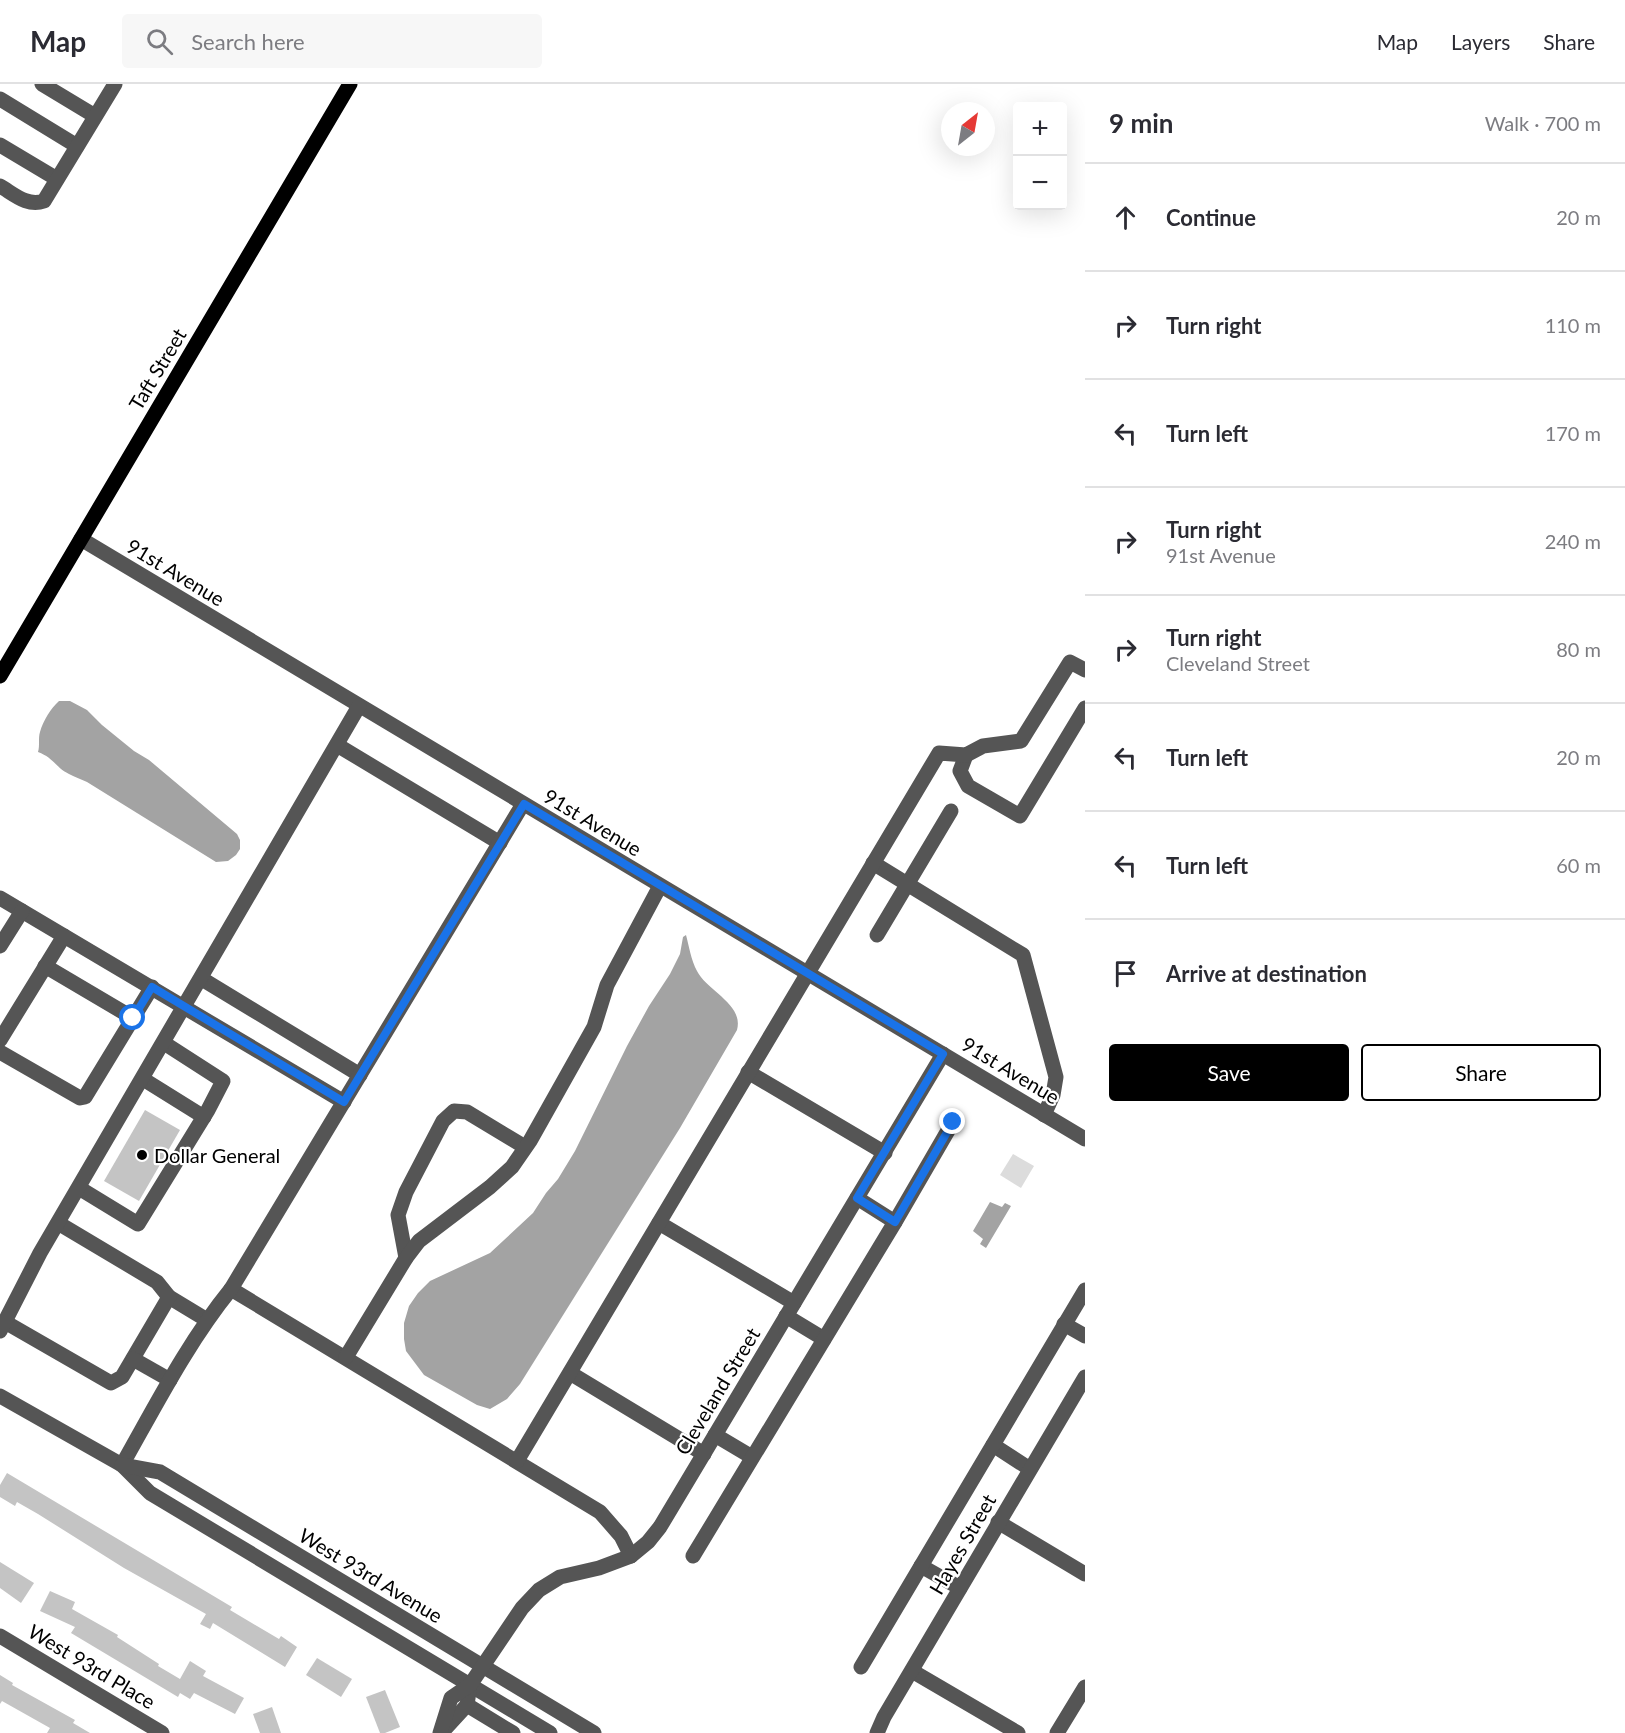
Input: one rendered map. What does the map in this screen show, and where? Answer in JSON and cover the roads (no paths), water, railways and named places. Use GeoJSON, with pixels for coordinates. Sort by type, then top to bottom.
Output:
{"type":"FeatureCollection","features":[{"type":"Feature","properties":{"kind":"main road","name":"Taft Street"},"geometry":{"type":"LineString","coordinates":[[0,676],[350,84]]}},
{"type":"Feature","properties":{"kind":"street"},"geometry":{"type":"LineString","coordinates":[[42,84],[95,116]]}},
{"type":"Feature","properties":{"kind":"street"},"geometry":{"type":"LineString","coordinates":[[0,186],[28,203],[37,204],[44,201],[115,84]]}},
{"type":"Feature","properties":{"kind":"street"},"geometry":{"type":"LineString","coordinates":[[0,99],[77,146]]}},
{"type":"Feature","properties":{"kind":"street"},"geometry":{"type":"LineString","coordinates":[[0,145],[57,179]]}},
{"type":"Feature","properties":{"kind":"street","name":"91st Avenue"},"geometry":{"type":"LineString","coordinates":[[81,539],[1085,1139]]}},
{"type":"Feature","properties":{"kind":"street"},"geometry":{"type":"LineString","coordinates":[[517,1461],[939,753],[966,754],[982,746],[1021,741],[1070,662],[1085,670]]}},
{"type":"Feature","properties":{"kind":"street"},"geometry":{"type":"LineString","coordinates":[[169,1297],[122,1377],[111,1383],[3,1326],[58,1223],[359,706]]}},
{"type":"Feature","properties":{"kind":"street"},"geometry":{"type":"LineString","coordinates":[[966,754],[960,771],[968,786],[1020,816],[1085,708]]}},
{"type":"Feature","properties":{"kind":"street"},"geometry":{"type":"LineString","coordinates":[[337,745],[500,843]]}},
{"type":"Feature","properties":{"kind":"street"},"geometry":{"type":"LineString","coordinates":[[122,1465],[170,1380],[207,1320],[231,1289],[524,804]]}},
{"type":"Feature","properties":{"kind":"street"},"geometry":{"type":"LineString","coordinates":[[878,935],[951,811]]}},
{"type":"Feature","properties":{"kind":"street"},"geometry":{"type":"LineString","coordinates":[[873,863],[1023,955],[1056,1077],[1053,1095],[1044,1115]]}},
{"type":"Feature","properties":{"kind":"street"},"geometry":{"type":"LineString","coordinates":[[346,1357],[406,1258],[419,1241],[490,1187],[512,1167],[594,1027],[607,985],[660,886]]}},
{"type":"Feature","properties":{"kind":"street"},"geometry":{"type":"LineString","coordinates":[[0,898],[344,1102]]}},
{"type":"Feature","properties":{"kind":"street"},"geometry":{"type":"LineString","coordinates":[[0,946],[22,911]]}},
{"type":"Feature","properties":{"kind":"street"},"geometry":{"type":"LineString","coordinates":[[0,1041],[64,936]]}},
{"type":"Feature","properties":{"kind":"street"},"geometry":{"type":"LineString","coordinates":[[45,966],[133,1018]]}},
{"type":"Feature","properties":{"kind":"street"},"geometry":{"type":"LineString","coordinates":[[202,978],[360,1076]]}},
{"type":"Feature","properties":{"kind":"street"},"geometry":{"type":"LineString","coordinates":[[0,1052],[80,1098],[85,1097],[152,987]]}},
{"type":"Feature","properties":{"kind":"street"},"geometry":{"type":"LineString","coordinates":[[79,1188],[138,1224],[204,1117],[223,1081],[164,1043]]}},
{"type":"Feature","properties":{"kind":"street","name":"Cleveland Street"},"geometry":{"type":"LineString","coordinates":[[440,1733],[451,1698],[470,1685],[522,1608],[539,1590],[560,1577],[599,1568],[631,1556],[648,1542],[660,1527],[943,1054]]}},
{"type":"Feature","properties":{"kind":"street"},"geometry":{"type":"LineString","coordinates":[[748,1072],[885,1153]]}},
{"type":"Feature","properties":{"kind":"street"},"geometry":{"type":"LineString","coordinates":[[143,1079],[204,1117]]}},
{"type":"Feature","properties":{"kind":"street"},"geometry":{"type":"LineString","coordinates":[[406,1258],[398,1215],[406,1192],[443,1121],[454,1111],[467,1112],[525,1147]]}},
{"type":"Feature","properties":{"kind":"street"},"geometry":{"type":"LineString","coordinates":[[693,1556],[953,1122]]}},
{"type":"Feature","properties":{"kind":"street"},"geometry":{"type":"LineString","coordinates":[[857,1198],[895,1222]]}},
{"type":"Feature","properties":{"kind":"street"},"geometry":{"type":"LineString","coordinates":[[58,1223],[157,1282],[169,1297],[207,1320]]}},
{"type":"Feature","properties":{"kind":"street"},"geometry":{"type":"LineString","coordinates":[[659,1223],[790,1309],[824,1339]]}},
{"type":"Feature","properties":{"kind":"street"},"geometry":{"type":"LineString","coordinates":[[231,1289],[600,1512],[621,1536],[631,1556]]}},
{"type":"Feature","properties":{"kind":"street"},"geometry":{"type":"LineString","coordinates":[[861,1667],[1085,1290]]}},
{"type":"Feature","properties":{"kind":"street"},"geometry":{"type":"LineString","coordinates":[[1064,1324],[1085,1336]]}},
{"type":"Feature","properties":{"kind":"street"},"geometry":{"type":"LineString","coordinates":[[133,1359],[170,1380]]}},
{"type":"Feature","properties":{"kind":"street"},"geometry":{"type":"LineString","coordinates":[[570,1373],[704,1454]]}},
{"type":"Feature","properties":{"kind":"street","name":"Hayes Street"},"geometry":{"type":"LineString","coordinates":[[877,1733],[998,1522],[1085,1377]]}},
{"type":"Feature","properties":{"kind":"street","name":"West 93rd Avenue"},"geometry":{"type":"LineString","coordinates":[[0,1396],[122,1465],[150,1493],[550,1733]]}},
{"type":"Feature","properties":{"kind":"street"},"geometry":{"type":"LineString","coordinates":[[716,1435],[752,1457]]}},
{"type":"Feature","properties":{"kind":"street"},"geometry":{"type":"LineString","coordinates":[[993,1445],[1030,1469]]}},
{"type":"Feature","properties":{"kind":"street","name":"West 93rd Avenue"},"geometry":{"type":"LineString","coordinates":[[122,1465],[160,1472],[594,1733]]}},
{"type":"Feature","properties":{"kind":"street"},"geometry":{"type":"LineString","coordinates":[[998,1522],[1085,1574]]}},
{"type":"Feature","properties":{"kind":"street"},"geometry":{"type":"LineString","coordinates":[[921,1566],[960,1588]]}},
{"type":"Feature","properties":{"kind":"street","name":"West 93rd Place"},"geometry":{"type":"LineString","coordinates":[[0,1636],[162,1733]]}},
{"type":"Feature","properties":{"kind":"street"},"geometry":{"type":"LineString","coordinates":[[912,1671],[1018,1733]]}},
{"type":"Feature","properties":{"kind":"street","name":"Cleveland Street"},"geometry":{"type":"LineString","coordinates":[[440,1733],[466,1705],[470,1685]]}},
{"type":"Feature","properties":{"kind":"street"},"geometry":{"type":"LineString","coordinates":[[1057,1733],[1085,1687]]}},
{"type":"Feature","properties":{"kind":"street"},"geometry":{"type":"LineString","coordinates":[[466,1705],[513,1733]]}},
{"type":"Feature","properties":{"kind":"place","name":"Dollar General"},"geometry":{"type":"Point","coordinates":[142,1155]}}]}
